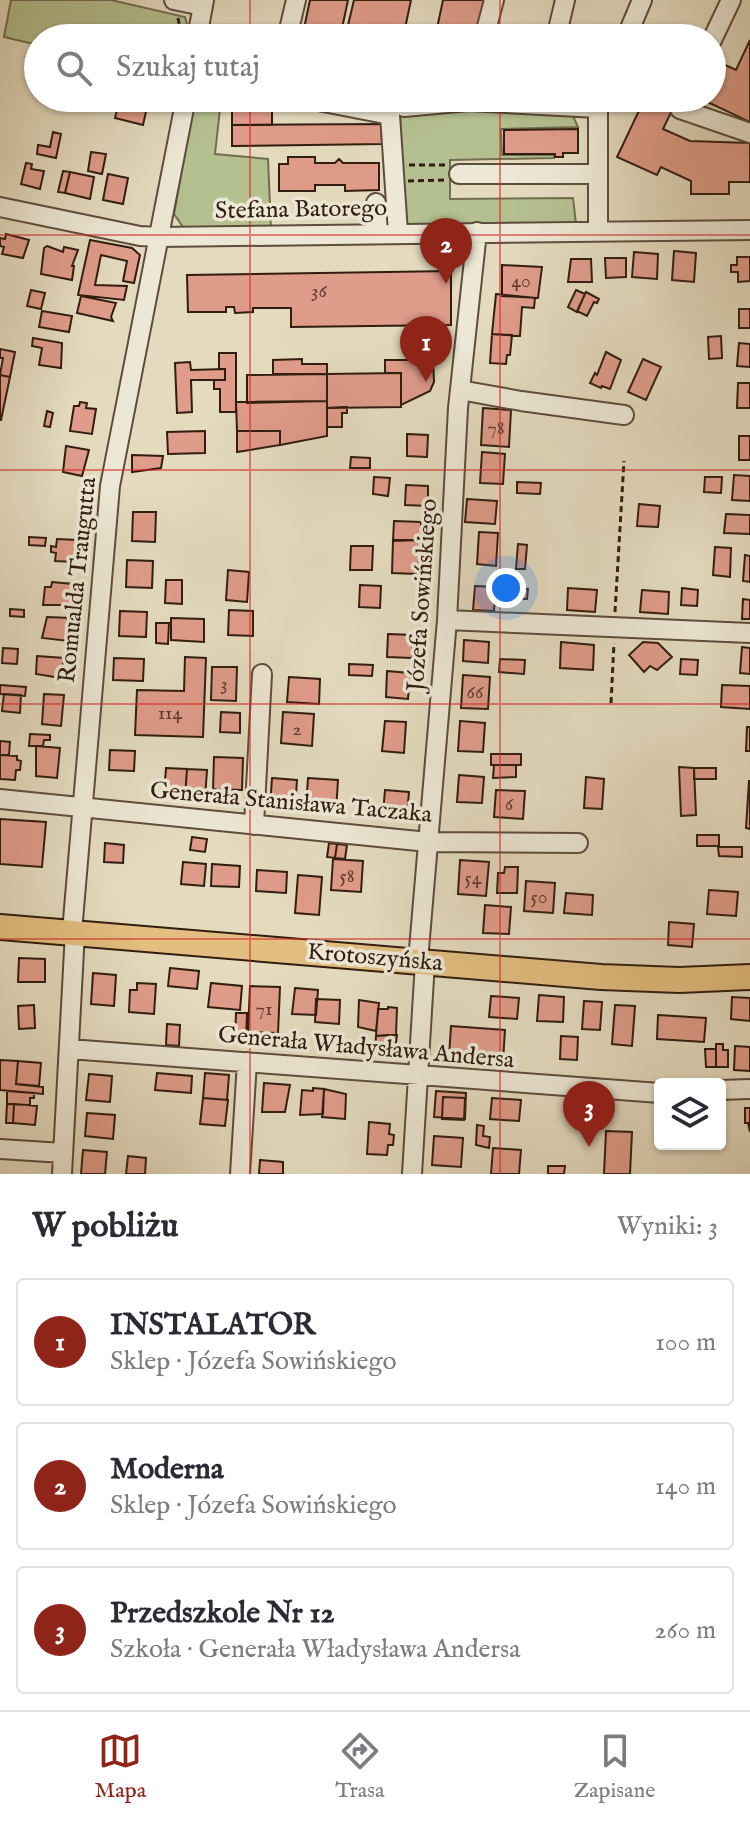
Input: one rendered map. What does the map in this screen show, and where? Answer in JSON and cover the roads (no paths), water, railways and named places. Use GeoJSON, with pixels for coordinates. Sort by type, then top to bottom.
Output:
{"type":"FeatureCollection","features":[{"type":"Feature","properties":{"kind":"main road","name":"Krotoszyńska"},"geometry":{"type":"LineString","coordinates":[[0,927],[601,977],[679,980],[750,977]]}},
{"type":"Feature","properties":{"kind":"street"},"geometry":{"type":"LineString","coordinates":[[174,0],[204,3],[200,24]]}},
{"type":"Feature","properties":{"kind":"street"},"geometry":{"type":"LineString","coordinates":[[290,24],[296,0]]}},
{"type":"Feature","properties":{"kind":"street"},"geometry":{"type":"LineString","coordinates":[[488,24],[494,0]]}},
{"type":"Feature","properties":{"kind":"street"},"geometry":{"type":"LineString","coordinates":[[559,24],[565,0]]}},
{"type":"Feature","properties":{"kind":"street"},"geometry":{"type":"LineString","coordinates":[[632,24],[642,0]]}},
{"type":"Feature","properties":{"kind":"street"},"geometry":{"type":"LineString","coordinates":[[720,24],[731,0]]}},
{"type":"Feature","properties":{"kind":"street","name":"Romualda Traugutta"},"geometry":{"type":"LineString","coordinates":[[62,1174],[81,806],[110,486],[186,112]]}},
{"type":"Feature","properties":{"kind":"street"},"geometry":{"type":"LineString","coordinates":[[375,112],[390,115],[398,233]]}},
{"type":"Feature","properties":{"kind":"street"},"geometry":{"type":"LineString","coordinates":[[598,231],[600,112]]}},
{"type":"Feature","properties":{"kind":"street"},"geometry":{"type":"LineString","coordinates":[[689,112],[750,133]]}},
{"type":"Feature","properties":{"kind":"street"},"geometry":{"type":"LineString","coordinates":[[457,173],[597,174]]}},
{"type":"Feature","properties":{"kind":"street"},"geometry":{"type":"LineString","coordinates":[[376,203],[378,233]]}},
{"type":"Feature","properties":{"kind":"street","name":"Stefana Batorego"},"geometry":{"type":"LineString","coordinates":[[0,207],[140,236],[159,237],[750,230]]}},
{"type":"Feature","properties":{"kind":"street","name":"Józefa Sowińskiego"},"geometry":{"type":"LineString","coordinates":[[412,1174],[428,842],[447,620],[460,390],[477,232]]}},
{"type":"Feature","properties":{"kind":"street"},"geometry":{"type":"LineString","coordinates":[[460,390],[624,415]]}},
{"type":"Feature","properties":{"kind":"street"},"geometry":{"type":"LineString","coordinates":[[447,620],[750,633]]}},
{"type":"Feature","properties":{"kind":"street"},"geometry":{"type":"LineString","coordinates":[[254,825],[262,674]]}},
{"type":"Feature","properties":{"kind":"street","name":"Generała Stanisława Taczaka"},"geometry":{"type":"LineString","coordinates":[[0,799],[428,842],[578,843]]}},
{"type":"Feature","properties":{"kind":"street","name":"Generała Władysława Andersa"},"geometry":{"type":"LineString","coordinates":[[69,1049],[654,1093]]}},
{"type":"Feature","properties":{"kind":"street"},"geometry":{"type":"LineString","coordinates":[[240,1174],[247,1062]]}},
{"type":"Feature","properties":{"kind":"street"},"geometry":{"type":"LineString","coordinates":[[726,1090],[750,1089]]}},
{"type":"Feature","properties":{"kind":"street"},"geometry":{"type":"LineString","coordinates":[[0,1149],[63,1153]]}},
{"type":"Feature","properties":{"kind":"place","name":"Moderna"},"geometry":{"type":"Point","coordinates":[446,284]}},
{"type":"Feature","properties":{"kind":"place","name":"INSTALATOR"},"geometry":{"type":"Point","coordinates":[426,382]}},
{"type":"Feature","properties":{"kind":"place","name":"Przedszkole Nr 12"},"geometry":{"type":"Point","coordinates":[589,1147]}}]}
